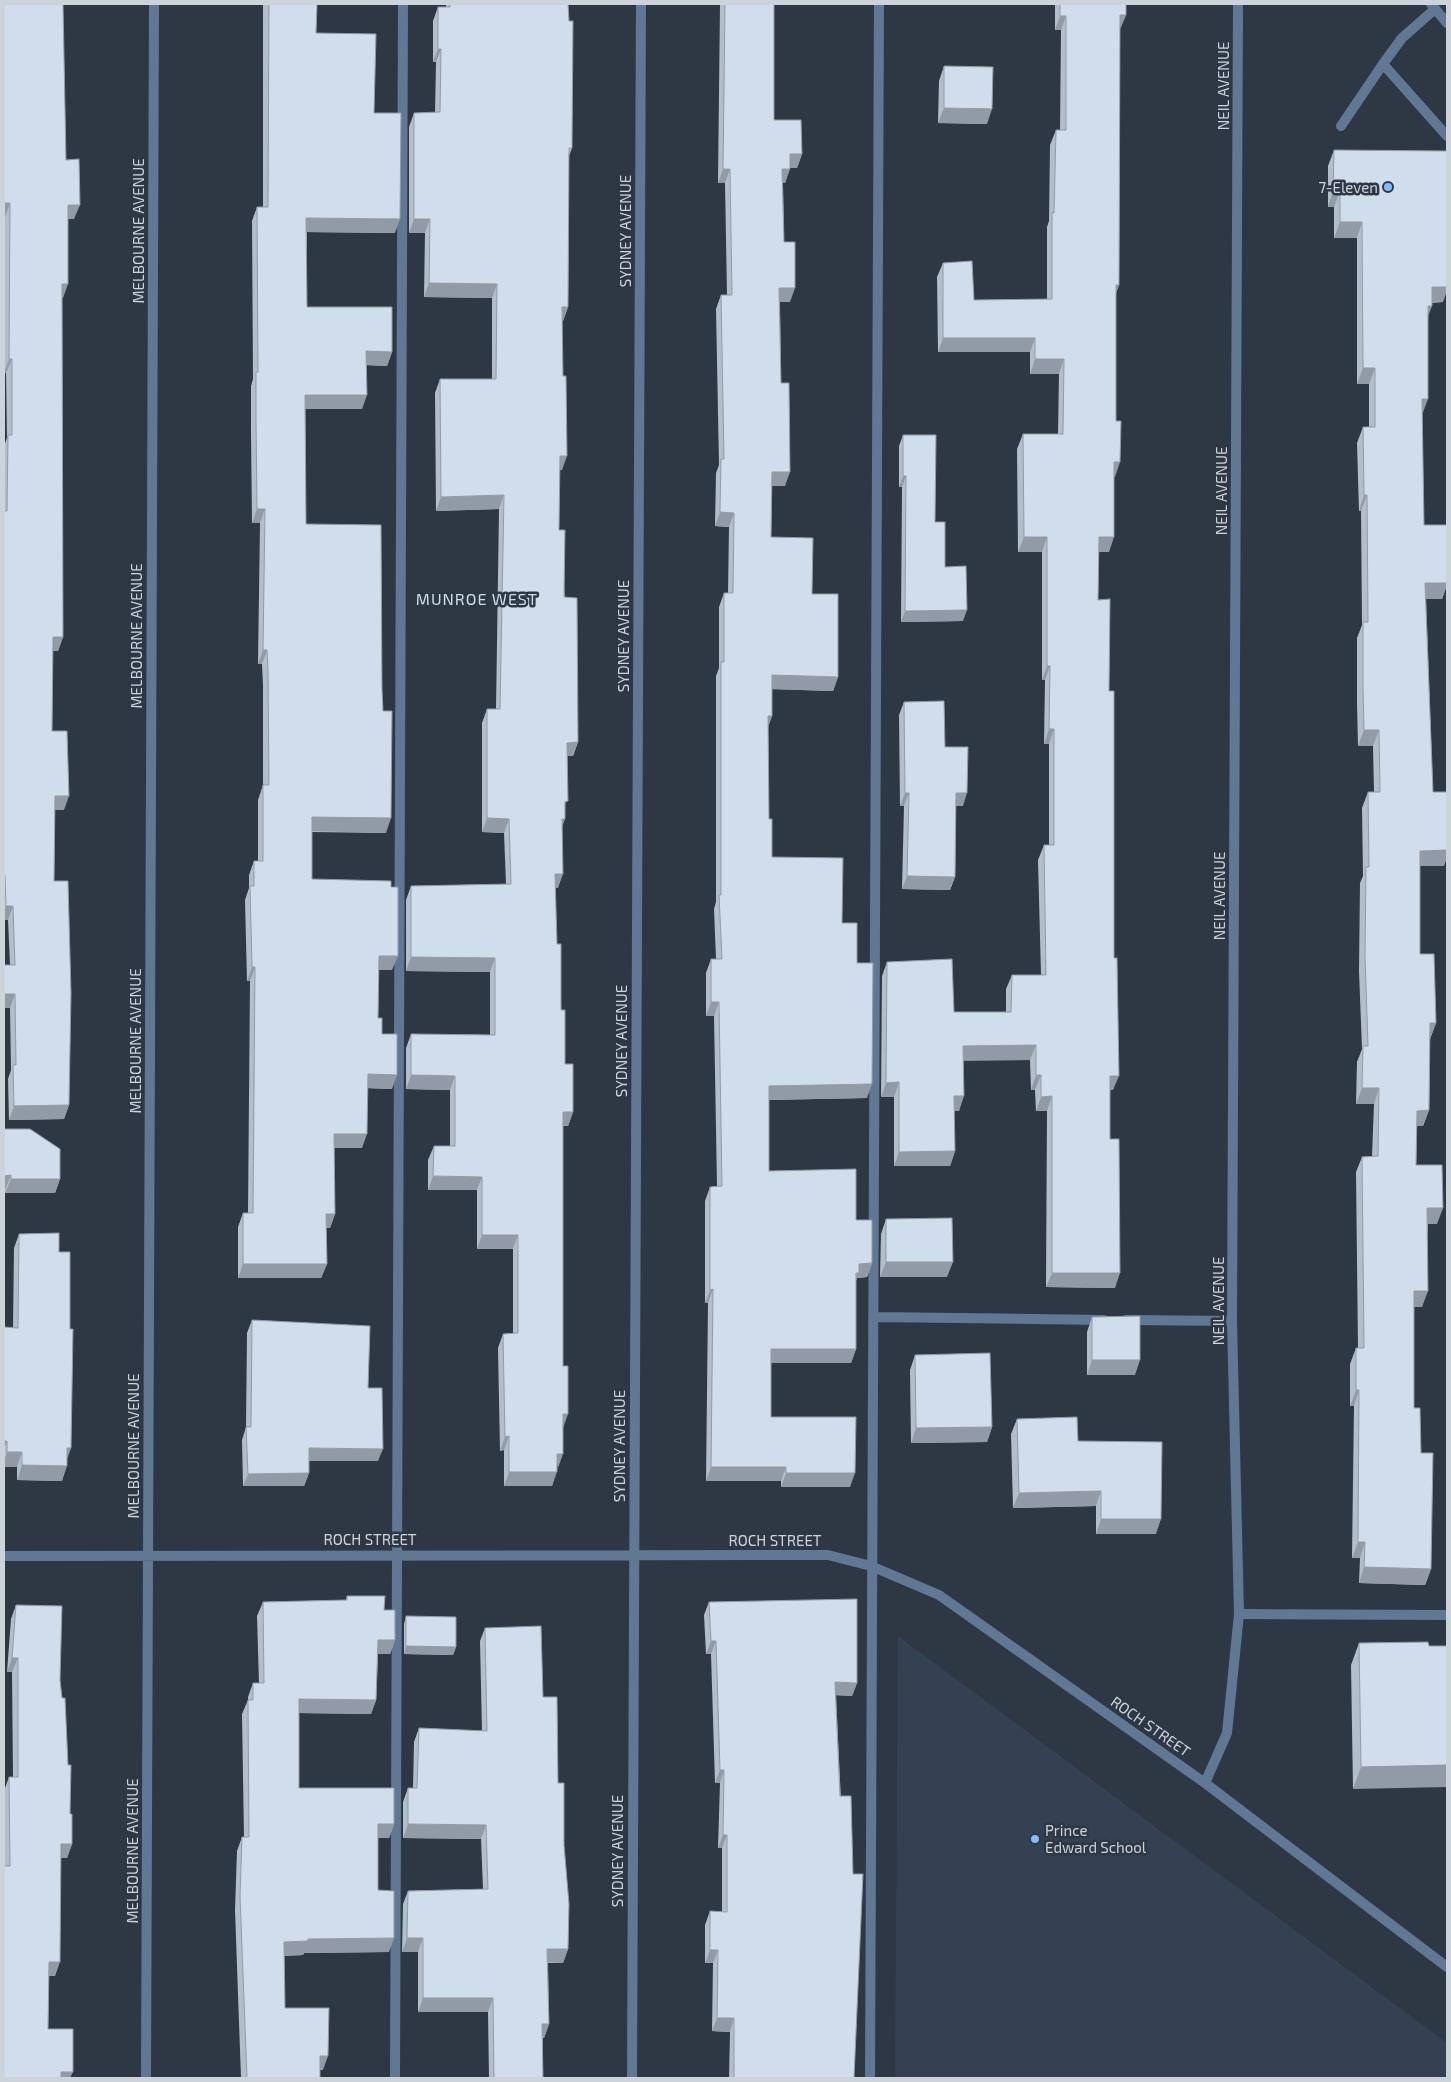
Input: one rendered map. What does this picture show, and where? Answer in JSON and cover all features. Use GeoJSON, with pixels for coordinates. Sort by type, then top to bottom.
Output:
{"type":"FeatureCollection","features":[{"type":"Feature","properties":{"kind":"street","name":"MELBOURNE AVENUE"},"geometry":{"type":"LineString","coordinates":[[146,2078],[154,4]]}},
{"type":"Feature","properties":{"kind":"street"},"geometry":{"type":"LineString","coordinates":[[395,2078],[403,4]]}},
{"type":"Feature","properties":{"kind":"street","name":"SYDNEY AVENUE"},"geometry":{"type":"LineString","coordinates":[[632,2078],[641,4]]}},
{"type":"Feature","properties":{"kind":"street"},"geometry":{"type":"LineString","coordinates":[[870,2078],[871,1566],[875,1317],[879,4]]}},
{"type":"Feature","properties":{"kind":"street","name":"NEIL AVENUE"},"geometry":{"type":"LineString","coordinates":[[1205,1783],[1226,1733],[1239,1614],[1232,1321],[1238,4]]}},
{"type":"Feature","properties":{"kind":"street"},"geometry":{"type":"LineString","coordinates":[[1341,126],[1402,38],[1433,7],[1447,23]]}},
{"type":"Feature","properties":{"kind":"street"},"geometry":{"type":"LineString","coordinates":[[1383,64],[1447,136]]}},
{"type":"Feature","properties":{"kind":"street"},"geometry":{"type":"LineString","coordinates":[[875,1317],[1232,1321]]}},
{"type":"Feature","properties":{"kind":"street","name":"ROCH STREET"},"geometry":{"type":"LineString","coordinates":[[4,1556],[148,1554],[828,1555],[871,1566],[939,1595],[1205,1783],[1447,1967]]}},
{"type":"Feature","properties":{"kind":"street"},"geometry":{"type":"LineString","coordinates":[[1239,1614],[1447,1615]]}},
{"type":"Feature","properties":{"kind":"shaded area","name":"Prince Edward School"},"geometry":{"type":"Polygon","coordinates":[[[898,1636],[1447,2043],[1447,2078],[895,2078],[898,1636]]]}},
{"type":"Feature","properties":{"kind":"building"},"geometry":{"type":"Polygon","coordinates":[[[4,4],[63,4],[66,160],[79,159],[80,205],[68,205],[68,284],[62,284],[63,637],[53,637],[52,731],[67,731],[69,796],[55,796],[54,881],[68,881],[71,993],[69,1105],[14,1106],[13,1065],[16,1065],[15,994],[4,994],[4,965],[15,965],[13,906],[6,906],[4,875],[4,511],[7,511],[8,435],[12,435],[12,359],[9,359],[10,203],[4,203],[4,4]]]}},
{"type":"Feature","properties":{"kind":"building"},"geometry":{"type":"Polygon","coordinates":[[[269,4],[317,4],[316,33],[376,34],[374,113],[401,113],[400,219],[306,218],[307,307],[392,307],[392,352],[366,351],[367,395],[305,395],[306,524],[381,525],[383,711],[392,711],[391,818],[312,817],[312,879],[391,881],[391,887],[398,887],[398,956],[379,956],[378,1018],[382,1018],[382,1034],[397,1034],[397,1075],[368,1074],[367,1134],[334,1134],[335,1214],[326,1214],[327,1264],[243,1264],[243,1213],[253,1213],[255,967],[252,967],[250,886],[254,886],[254,861],[263,861],[263,785],[269,785],[268,671],[267,650],[263,650],[265,509],[257,509],[256,372],[258,372],[257,207],[268,207],[269,4]]]}},
{"type":"Feature","properties":{"kind":"building"},"geometry":{"type":"Polygon","coordinates":[[[450,4],[568,4],[569,21],[573,21],[572,148],[569,148],[568,307],[562,307],[563,376],[566,376],[567,456],[560,456],[559,530],[565,530],[564,597],[577,598],[578,742],[567,743],[568,801],[565,802],[565,819],[562,819],[563,874],[555,874],[557,944],[561,944],[561,1010],[565,1010],[565,1064],[573,1064],[573,1112],[563,1112],[563,1366],[568,1366],[568,1414],[563,1414],[563,1454],[557,1454],[557,1472],[509,1472],[509,1436],[505,1437],[503,1334],[518,1333],[518,1235],[482,1235],[482,1177],[433,1176],[434,1146],[455,1146],[455,1076],[411,1075],[411,1034],[495,1035],[495,958],[411,957],[411,886],[511,884],[509,819],[487,818],[487,709],[500,709],[504,495],[441,497],[440,379],[496,379],[497,284],[429,283],[430,219],[414,219],[414,113],[440,112],[441,49],[438,49],[438,7],[450,7],[450,4]]]}},
{"type":"Feature","properties":{"kind":"building"},"geometry":{"type":"Polygon","coordinates":[[[725,4],[774,4],[774,120],[801,120],[802,154],[790,154],[790,169],[782,169],[784,242],[795,242],[795,288],[779,288],[781,383],[789,383],[790,472],[772,472],[771,537],[813,538],[812,594],[838,594],[838,677],[772,675],[772,716],[768,716],[769,819],[772,819],[772,857],[843,858],[842,923],[857,923],[857,963],[873,963],[872,1084],[769,1086],[769,1171],[856,1169],[856,1220],[872,1220],[872,1263],[859,1264],[859,1273],[856,1273],[856,1349],[771,1349],[771,1417],[856,1417],[855,1473],[786,1473],[786,1467],[711,1467],[713,1289],[710,1290],[710,1187],[722,1186],[719,1002],[711,1002],[711,959],[722,959],[719,895],[721,895],[721,662],[724,662],[724,593],[733,593],[734,513],[720,512],[721,459],[724,459],[721,295],[732,295],[730,169],[723,169],[725,4]]]}},
{"type":"Feature","properties":{"kind":"building"},"geometry":{"type":"Polygon","coordinates":[[[1060,4],[1126,4],[1126,15],[1120,15],[1119,285],[1116,285],[1116,421],[1121,421],[1120,462],[1114,462],[1114,537],[1099,537],[1098,600],[1110,599],[1109,691],[1114,691],[1114,958],[1117,958],[1119,1076],[1110,1076],[1110,1139],[1119,1139],[1120,1273],[1052,1273],[1052,1096],[1041,1097],[1041,1075],[1036,1075],[1036,1045],[963,1046],[964,1096],[954,1096],[955,1151],[899,1152],[899,1082],[886,1083],[887,962],[952,959],[954,1012],[1011,1012],[1012,975],[1046,975],[1044,845],[1054,845],[1054,729],[1049,729],[1050,666],[1047,666],[1047,537],[1024,537],[1023,434],[1063,434],[1064,359],[1035,359],[1035,338],[943,338],[943,263],[972,261],[974,300],[1052,299],[1052,213],[1054,213],[1056,130],[1066,130],[1066,16],[1060,16],[1060,4]]]}},
{"type":"Feature","properties":{"kind":"building"},"geometry":{"type":"Polygon","coordinates":[[[944,66],[993,67],[992,109],[944,108],[944,66]]]}},
{"type":"Feature","properties":{"kind":"building"},"geometry":{"type":"Polygon","coordinates":[[[1334,150],[1447,151],[1447,287],[1432,287],[1432,306],[1428,306],[1428,399],[1422,399],[1424,525],[1447,525],[1447,583],[1425,583],[1433,792],[1447,792],[1447,850],[1420,851],[1420,954],[1434,954],[1436,1023],[1430,1023],[1429,1110],[1417,1111],[1416,1165],[1442,1165],[1443,1208],[1427,1208],[1428,1291],[1414,1291],[1414,1408],[1420,1408],[1421,1453],[1433,1453],[1431,1569],[1364,1567],[1365,1542],[1358,1542],[1359,1390],[1356,1390],[1356,1348],[1364,1348],[1362,1157],[1378,1156],[1379,1088],[1362,1088],[1363,1046],[1368,1046],[1365,956],[1366,867],[1369,867],[1368,792],[1380,792],[1379,730],[1364,730],[1363,688],[1363,622],[1368,622],[1367,495],[1364,495],[1363,427],[1375,427],[1375,368],[1363,368],[1362,222],[1340,222],[1340,191],[1333,191],[1334,150]]]}},
{"type":"Feature","properties":{"kind":"building"},"geometry":{"type":"Polygon","coordinates":[[[903,435],[936,435],[935,522],[945,522],[945,567],[966,566],[967,610],[905,611],[906,476],[903,476],[903,435]]]}},
{"type":"Feature","properties":{"kind":"building"},"geometry":{"type":"Polygon","coordinates":[[[944,701],[945,747],[968,747],[967,793],[956,793],[955,877],[907,876],[909,793],[905,793],[904,702],[944,701]]]}},
{"type":"Feature","properties":{"kind":"building"},"geometry":{"type":"Polygon","coordinates":[[[4,1129],[30,1129],[60,1149],[60,1179],[11,1179],[11,1175],[4,1176],[4,1129]]]}},
{"type":"Feature","properties":{"kind":"building"},"geometry":{"type":"Polygon","coordinates":[[[952,1218],[953,1262],[886,1262],[886,1219],[952,1218]]]}},
{"type":"Feature","properties":{"kind":"building"},"geometry":{"type":"Polygon","coordinates":[[[59,1233],[59,1252],[70,1252],[70,1329],[73,1329],[71,1448],[67,1448],[67,1466],[22,1465],[22,1452],[7,1452],[7,1441],[4,1441],[4,1327],[18,1328],[19,1234],[59,1233]]]}},
{"type":"Feature","properties":{"kind":"building"},"geometry":{"type":"Polygon","coordinates":[[[1140,1316],[1140,1360],[1092,1360],[1092,1317],[1140,1316]]]}},
{"type":"Feature","properties":{"kind":"building"},"geometry":{"type":"Polygon","coordinates":[[[252,1320],[370,1326],[368,1388],[382,1388],[383,1449],[309,1448],[309,1473],[248,1474],[246,1427],[251,1427],[252,1320]]]}},
{"type":"Feature","properties":{"kind":"building"},"geometry":{"type":"Polygon","coordinates":[[[990,1353],[992,1427],[916,1428],[915,1355],[990,1353]]]}},
{"type":"Feature","properties":{"kind":"building"},"geometry":{"type":"Polygon","coordinates":[[[1077,1417],[1078,1441],[1162,1442],[1161,1519],[1101,1519],[1101,1491],[1019,1493],[1017,1419],[1077,1417]]]}},
{"type":"Feature","properties":{"kind":"building"},"geometry":{"type":"Polygon","coordinates":[[[347,1596],[385,1596],[384,1610],[395,1610],[395,1640],[378,1640],[376,1700],[299,1699],[299,1788],[394,1788],[394,1824],[378,1824],[378,1890],[394,1891],[394,1938],[308,1939],[308,1941],[284,1942],[285,2008],[329,2008],[328,2056],[320,2056],[320,2078],[247,2078],[240,1896],[242,1837],[249,1837],[248,1700],[253,1700],[253,1683],[264,1683],[263,1602],[347,1600],[347,1596]]]}},
{"type":"Feature","properties":{"kind":"building"},"geometry":{"type":"Polygon","coordinates":[[[857,1599],[857,1683],[835,1682],[840,1796],[851,1796],[853,1874],[863,1874],[854,2078],[734,2078],[734,2018],[717,2018],[718,1950],[710,1950],[710,1911],[727,1912],[727,1835],[723,1835],[724,1770],[720,1770],[716,1641],[711,1641],[709,1602],[857,1599]]]}},
{"type":"Feature","properties":{"kind":"building"},"geometry":{"type":"Polygon","coordinates":[[[16,1605],[62,1606],[60,1680],[62,1698],[65,1698],[68,1765],[71,1765],[70,1814],[72,1814],[72,1844],[61,1844],[60,1962],[49,1962],[48,2029],[73,2029],[73,2072],[61,2072],[61,2078],[4,2078],[4,1866],[10,1866],[9,1777],[18,1777],[18,1658],[12,1658],[16,1605]]]}},
{"type":"Feature","properties":{"kind":"building"},"geometry":{"type":"Polygon","coordinates":[[[406,1616],[456,1617],[456,1647],[406,1646],[406,1616]]]}},
{"type":"Feature","properties":{"kind":"building"},"geometry":{"type":"Polygon","coordinates":[[[541,1626],[543,1697],[557,1697],[558,1783],[564,1783],[564,1845],[569,1904],[568,1949],[547,1949],[549,2024],[542,2024],[543,2078],[494,2078],[493,1998],[423,1998],[423,1938],[407,1938],[408,1891],[488,1889],[486,1825],[408,1824],[408,1788],[417,1788],[419,1728],[487,1731],[485,1628],[541,1626]]]}},
{"type":"Feature","properties":{"kind":"building"},"geometry":{"type":"Polygon","coordinates":[[[1428,1642],[1429,1646],[1447,1646],[1447,1765],[1361,1767],[1359,1643],[1428,1642]]]}},
{"type":"Feature","properties":{"kind":"place","name":"7-Eleven"},"geometry":{"type":"Point","coordinates":[1388,187]}},
{"type":"Feature","properties":{"kind":"place","name":"Prince Edward School"},"geometry":{"type":"Point","coordinates":[1035,1839]}},
{"type":"Feature","properties":{"kind":"district","name":"MUNROE WEST"},"geometry":{"type":"Point","coordinates":[477,598]}}]}
